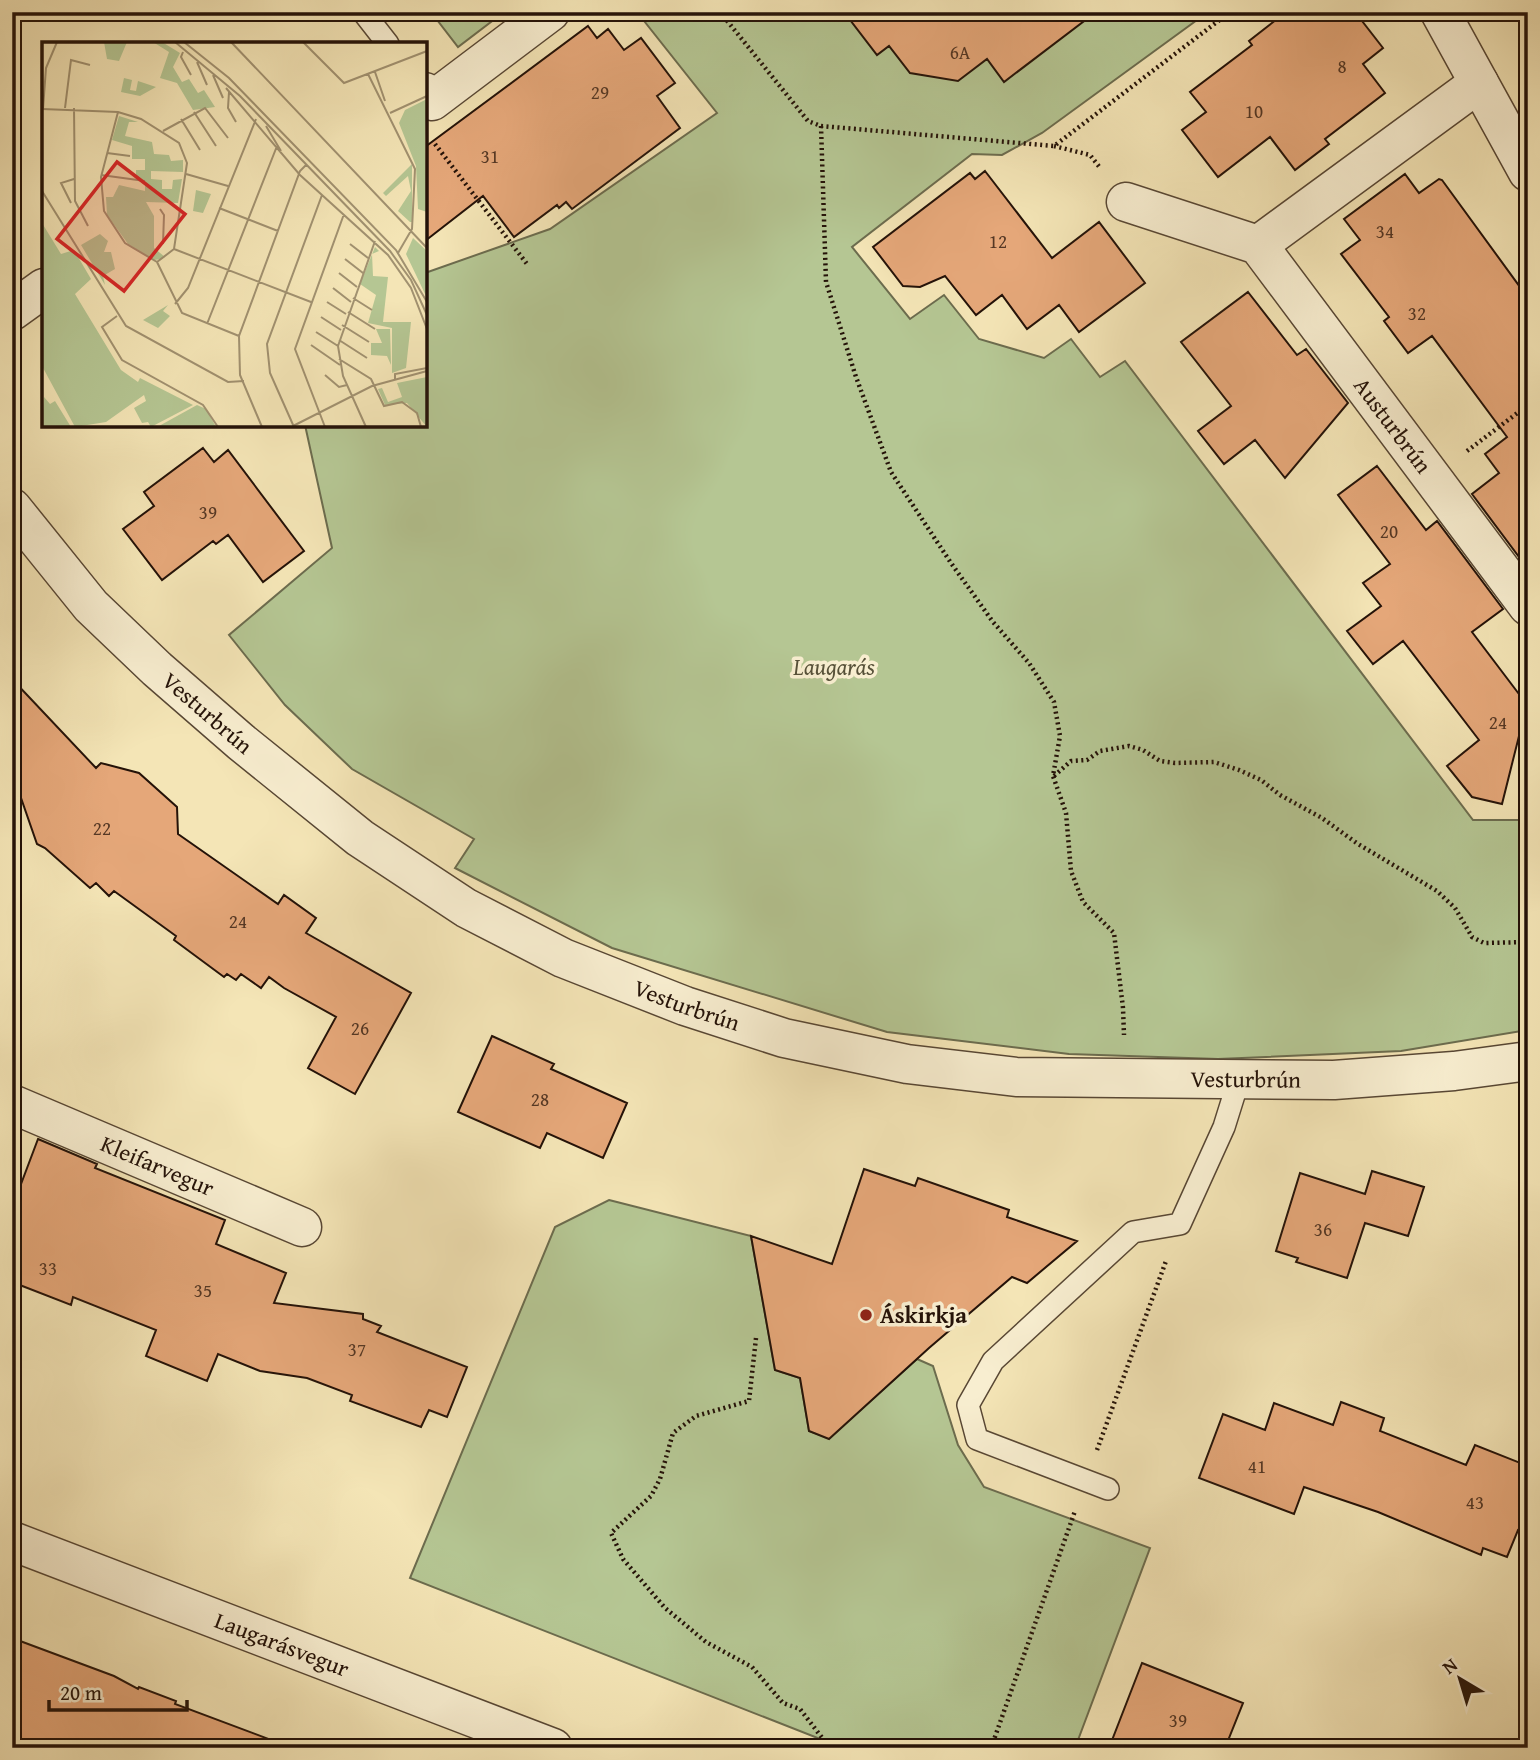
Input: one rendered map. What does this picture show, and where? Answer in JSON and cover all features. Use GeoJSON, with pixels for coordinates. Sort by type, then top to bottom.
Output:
{"type":"FeatureCollection","features":[{"type":"Feature","properties":{"kind":"street"},"geometry":{"type":"LineString","coordinates":[[429,96],[550,12]]}},
{"type":"Feature","properties":{"kind":"street"},"geometry":{"type":"LineString","coordinates":[[1440,12],[1528,172]]}},
{"type":"Feature","properties":{"kind":"street"},"geometry":{"type":"LineString","coordinates":[[1126,202],[1258,245],[1479,83]]}},
{"type":"Feature","properties":{"kind":"street","name":"Austurbrún"},"geometry":{"type":"LineString","coordinates":[[1258,245],[1528,606]]}},
{"type":"Feature","properties":{"kind":"street"},"geometry":{"type":"LineString","coordinates":[[12,311],[42,289]]}},
{"type":"Feature","properties":{"kind":"street","name":"Vesturbrún"},"geometry":{"type":"LineString","coordinates":[[12,508],[92,606],[157,669],[241,742],[360,838],[466,908],[551,951],[685,1006],[784,1038],[907,1064],[1016,1077],[1334,1080],[1454,1071],[1528,1061]]}},
{"type":"Feature","properties":{"kind":"street","name":"Kleifarvegur"},"geometry":{"type":"LineString","coordinates":[[12,1104],[302,1227]]}},
{"type":"Feature","properties":{"kind":"street","name":"Laugarásvegur"},"geometry":{"type":"LineString","coordinates":[[12,1541],[553,1748]]}},
{"type":"Feature","properties":{"kind":"lane"},"geometry":{"type":"LineString","coordinates":[[363,12],[386,42]]}},
{"type":"Feature","properties":{"kind":"lane"},"geometry":{"type":"LineString","coordinates":[[1108,1489],[977,1439],[968,1405],[993,1361],[1133,1232],[1180,1224],[1224,1127],[1239,1079]]}},
{"type":"Feature","properties":{"kind":"path"},"geometry":{"type":"LineString","coordinates":[[720,12],[808,121],[821,126],[1054,146],[1090,155],[1126,202]]}},
{"type":"Feature","properties":{"kind":"path"},"geometry":{"type":"LineString","coordinates":[[1054,146],[1230,12]]}},
{"type":"Feature","properties":{"kind":"path"},"geometry":{"type":"LineString","coordinates":[[429,96],[428,134],[527,264]]}},
{"type":"Feature","properties":{"kind":"path"},"geometry":{"type":"LineString","coordinates":[[821,126],[826,282],[891,472],[951,563],[993,622],[1029,663],[1054,702],[1060,736],[1053,776],[1066,813],[1071,871],[1083,902],[1114,933],[1124,1008],[1126,1078]]}},
{"type":"Feature","properties":{"kind":"path"},"geometry":{"type":"LineString","coordinates":[[1432,478],[1528,405]]}},
{"type":"Feature","properties":{"kind":"path"},"geometry":{"type":"LineString","coordinates":[[1053,776],[1071,761],[1087,760],[1100,751],[1129,746],[1143,750],[1160,761],[1175,764],[1214,762],[1239,769],[1261,780],[1280,795],[1322,818],[1358,844],[1437,891],[1455,908],[1472,937],[1484,943],[1528,942]]}},
{"type":"Feature","properties":{"kind":"path"},"geometry":{"type":"LineString","coordinates":[[1107,1424],[1168,1256]]}},
{"type":"Feature","properties":{"kind":"path"},"geometry":{"type":"LineString","coordinates":[[756,1338],[748,1401],[696,1416],[673,1433],[660,1479],[652,1496],[611,1533],[623,1559],[665,1608],[706,1642],[752,1667],[783,1703],[800,1709],[830,1748]]}},
{"type":"Feature","properties":{"kind":"path"},"geometry":{"type":"LineString","coordinates":[[991,1748],[1077,1506]]}},
{"type":"Feature","properties":{"kind":"green space"},"geometry":{"type":"Polygon","coordinates":[[[431,12],[504,12],[458,47],[431,12]]]}},
{"type":"Feature","properties":{"kind":"green space","name":"Laugarás"},"geometry":{"type":"Polygon","coordinates":[[[637,12],[1208,12],[1042,133],[1002,155],[972,154],[852,247],[910,319],[944,295],[979,339],[1044,358],[1071,339],[1100,377],[1125,361],[1473,820],[1528,820],[1528,1030],[1401,1051],[1218,1059],[1069,1054],[887,1032],[612,948],[455,868],[474,839],[352,769],[285,705],[229,635],[332,548],[305,427],[427,427],[427,272],[550,229],[717,113],[637,12]]]}},
{"type":"Feature","properties":{"kind":"green space"},"geometry":{"type":"Polygon","coordinates":[[[609,1200],[751,1236],[775,1370],[800,1378],[809,1431],[829,1438],[917,1359],[933,1366],[958,1445],[984,1487],[1150,1548],[1075,1748],[843,1748],[410,1578],[555,1227],[609,1200]]]}},
{"type":"Feature","properties":{"kind":"building"},"geometry":{"type":"Polygon","coordinates":[[[844,12],[1096,12],[1004,82],[987,59],[958,81],[910,73],[889,46],[877,55],[844,12]]]}},
{"type":"Feature","properties":{"kind":"building"},"geometry":{"type":"Polygon","coordinates":[[[1286,12],[1355,12],[1383,48],[1363,64],[1385,93],[1325,139],[1329,144],[1295,170],[1270,137],[1218,177],[1182,130],[1206,112],[1190,92],[1252,45],[1249,41],[1286,12]]]}},
{"type":"Feature","properties":{"kind":"building"},"geometry":{"type":"Polygon","coordinates":[[[588,26],[597,38],[608,29],[624,50],[641,38],[675,83],[657,96],[680,128],[572,209],[566,202],[559,208],[557,205],[514,237],[483,196],[427,239],[427,146],[588,26]]]}},
{"type":"Feature","properties":{"kind":"building"},"geometry":{"type":"Polygon","coordinates":[[[985,171],[1052,258],[1099,222],[1145,283],[1079,332],[1059,305],[1027,329],[1002,295],[976,315],[945,276],[920,287],[903,286],[873,247],[970,173],[975,179],[985,171]]]}},
{"type":"Feature","properties":{"kind":"building"},"geometry":{"type":"Polygon","coordinates":[[[1405,174],[1419,193],[1439,179],[1442,180],[1528,298],[1528,569],[1472,494],[1499,473],[1485,454],[1507,437],[1432,336],[1408,353],[1384,321],[1389,317],[1341,254],[1360,240],[1344,219],[1405,174]]]}},
{"type":"Feature","properties":{"kind":"building"},"geometry":{"type":"Polygon","coordinates":[[[1248,292],[1297,355],[1306,349],[1348,403],[1285,478],[1255,440],[1224,464],[1198,431],[1231,406],[1181,342],[1248,292]]]}},
{"type":"Feature","properties":{"kind":"building"},"geometry":{"type":"Polygon","coordinates":[[[203,448],[214,462],[228,450],[304,551],[263,582],[228,535],[216,544],[213,541],[162,580],[123,529],[154,506],[144,492],[203,448]]]}},
{"type":"Feature","properties":{"kind":"building"},"geometry":{"type":"Polygon","coordinates":[[[1377,466],[1426,530],[1437,521],[1503,609],[1472,632],[1525,702],[1528,700],[1502,804],[1472,797],[1447,766],[1479,740],[1403,641],[1373,664],[1347,631],[1381,606],[1363,583],[1390,564],[1338,495],[1377,466]]]}},
{"type":"Feature","properties":{"kind":"building"},"geometry":{"type":"Polygon","coordinates":[[[12,679],[96,768],[101,763],[139,773],[177,807],[178,834],[278,904],[284,895],[316,918],[306,933],[411,993],[355,1094],[308,1068],[336,1017],[269,977],[261,988],[241,974],[236,980],[227,974],[224,977],[174,940],[176,936],[114,891],[109,896],[96,883],[90,888],[37,844],[12,772],[12,679]]]}},
{"type":"Feature","properties":{"kind":"building"},"geometry":{"type":"Polygon","coordinates":[[[492,1036],[554,1064],[551,1069],[627,1103],[603,1158],[547,1133],[540,1148],[458,1112],[492,1036]]]}},
{"type":"Feature","properties":{"kind":"building"},"geometry":{"type":"Polygon","coordinates":[[[38,1139],[97,1164],[95,1168],[225,1220],[216,1244],[286,1273],[274,1303],[363,1314],[363,1319],[381,1326],[377,1332],[467,1367],[447,1417],[429,1410],[421,1427],[350,1401],[352,1395],[307,1378],[260,1371],[218,1354],[207,1381],[146,1356],[156,1330],[73,1297],[71,1305],[12,1282],[12,1208],[38,1139]]]}},
{"type":"Feature","properties":{"kind":"building","name":"Áskirkja"},"geometry":{"type":"Polygon","coordinates":[[[864,1169],[915,1186],[918,1178],[1009,1210],[1007,1217],[1077,1241],[1027,1283],[1012,1277],[829,1439],[809,1431],[800,1378],[775,1370],[751,1236],[832,1264],[864,1169]]]}},
{"type":"Feature","properties":{"kind":"building"},"geometry":{"type":"Polygon","coordinates":[[[1372,1171],[1424,1187],[1408,1236],[1365,1223],[1347,1278],[1296,1262],[1298,1258],[1276,1251],[1300,1173],[1365,1194],[1372,1171]]]}},
{"type":"Feature","properties":{"kind":"building"},"geometry":{"type":"Polygon","coordinates":[[[1341,1402],[1384,1418],[1380,1431],[1466,1465],[1475,1445],[1528,1466],[1528,1534],[1518,1530],[1507,1557],[1483,1548],[1481,1555],[1378,1512],[1304,1487],[1294,1514],[1199,1478],[1223,1414],[1265,1430],[1274,1403],[1333,1425],[1341,1402]]]}},
{"type":"Feature","properties":{"kind":"building"},"geometry":{"type":"Polygon","coordinates":[[[12,1638],[282,1744],[281,1748],[12,1748],[12,1638]]]}},
{"type":"Feature","properties":{"kind":"building"},"geometry":{"type":"Polygon","coordinates":[[[1142,1663],[1243,1703],[1225,1748],[1109,1748],[1142,1663]]]}},
{"type":"Feature","properties":{"kind":"place","name":"Áskirkja"},"geometry":{"type":"Point","coordinates":[866,1315]}}]}
